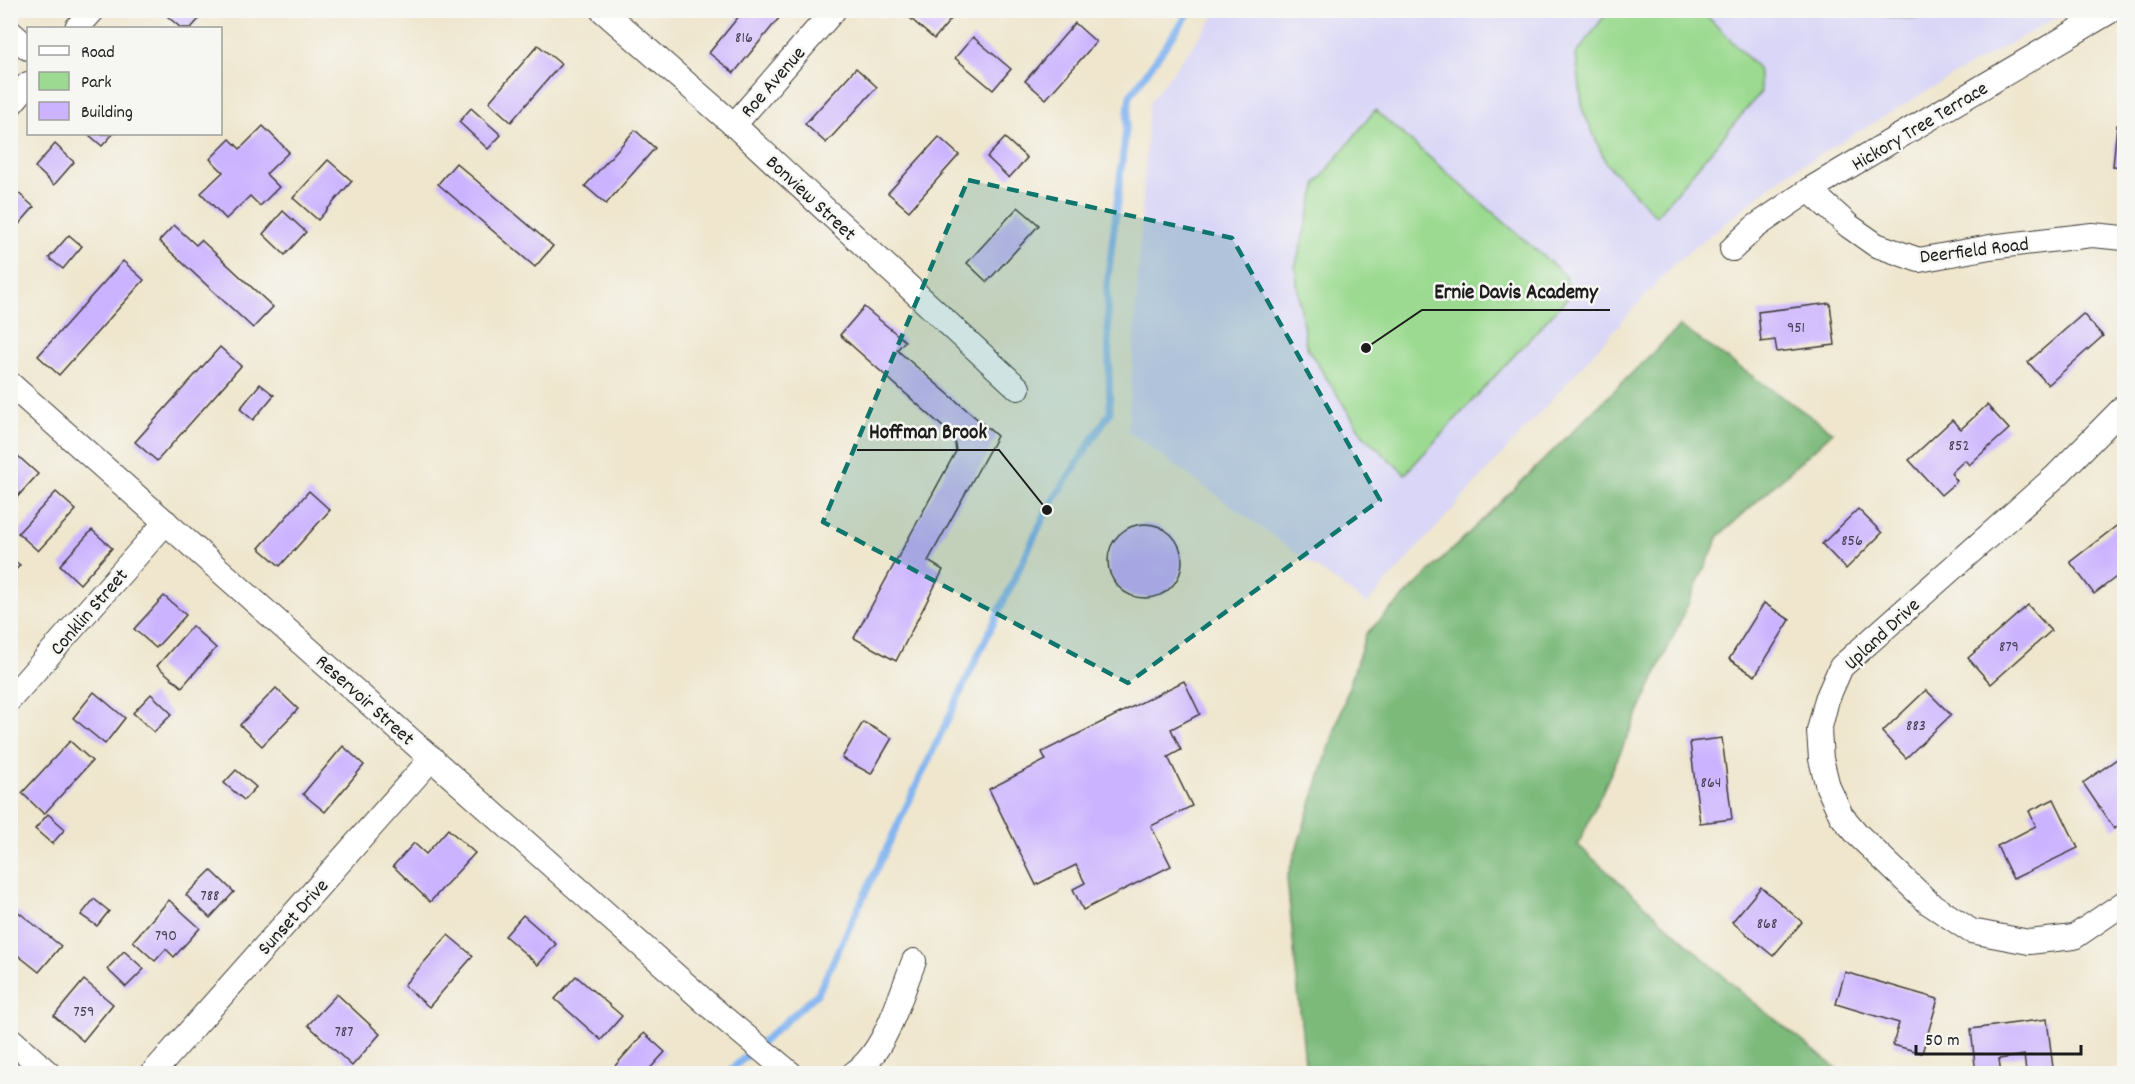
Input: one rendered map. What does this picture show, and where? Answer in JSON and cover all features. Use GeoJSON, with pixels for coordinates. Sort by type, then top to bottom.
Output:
{"type":"FeatureCollection","features":[{"type":"Feature","properties":{"kind":"street"},"geometry":{"type":"LineString","coordinates":[[78,27],[93,10]]}},
{"type":"Feature","properties":{"kind":"street","name":"Bonview Street"},"geometry":{"type":"LineString","coordinates":[[602,10],[734,125],[1018,388]]}},
{"type":"Feature","properties":{"kind":"street","name":"Roe Avenue"},"geometry":{"type":"LineString","coordinates":[[734,125],[834,10]]}},
{"type":"Feature","properties":{"kind":"street","name":"Hickory Tree Terrace"},"geometry":{"type":"LineString","coordinates":[[1732,249],[1755,227],[1809,190],[2112,10]]}},
{"type":"Feature","properties":{"kind":"street"},"geometry":{"type":"LineString","coordinates":[[10,32],[27,47]]}},
{"type":"Feature","properties":{"kind":"street"},"geometry":{"type":"LineString","coordinates":[[10,105],[27,85]]}},
{"type":"Feature","properties":{"kind":"street","name":"Deerfield Road"},"geometry":{"type":"LineString","coordinates":[[1809,190],[1849,226],[1876,245],[1920,260],[1990,247],[2092,235],[2124,238]]}},
{"type":"Feature","properties":{"kind":"street","name":"Reservoir Street"},"geometry":{"type":"LineString","coordinates":[[10,384],[747,1039],[791,1074]]}},
{"type":"Feature","properties":{"kind":"street","name":"Upland Drive"},"geometry":{"type":"LineString","coordinates":[[2124,407],[2056,476],[1841,667],[1827,699],[1819,731],[1821,759],[1828,787],[1841,815],[1858,835],[1929,903],[1971,931],[2029,942],[2074,937],[2124,903]]}},
{"type":"Feature","properties":{"kind":"street","name":"Conklin Street"},"geometry":{"type":"LineString","coordinates":[[10,699],[166,522]]}},
{"type":"Feature","properties":{"kind":"street","name":"Sunset Drive"},"geometry":{"type":"LineString","coordinates":[[152,1074],[432,758]]}},
{"type":"Feature","properties":{"kind":"street"},"geometry":{"type":"LineString","coordinates":[[853,1074],[875,1053],[914,961]]}},
{"type":"Feature","properties":{"kind":"street"},"geometry":{"type":"LineString","coordinates":[[10,1039],[49,1074]]}},
{"type":"Feature","properties":{"kind":"highlighted area"},"geometry":{"type":"Polygon","coordinates":[[[968,180],[1232,238],[1380,500],[1128,683],[823,522],[968,180]]]}},
{"type":"Feature","properties":{"kind":"shaded area"},"geometry":{"type":"Polygon","coordinates":[[[1219,11],[2068,11],[1954,75],[1782,177],[1673,265],[1367,604],[1128,431],[1149,103],[1219,11]]]}},
{"type":"Feature","properties":{"kind":"green space"},"geometry":{"type":"Polygon","coordinates":[[[1608,11],[1702,11],[1758,68],[1761,92],[1656,216],[1606,163],[1583,111],[1576,55],[1608,11]]]}},
{"type":"Feature","properties":{"kind":"green space"},"geometry":{"type":"Polygon","coordinates":[[[1868,11],[1960,11],[1937,16],[1902,18],[1868,11]]]}},
{"type":"Feature","properties":{"kind":"green space"},"geometry":{"type":"Polygon","coordinates":[[[1375,110],[1566,276],[1569,296],[1405,474],[1363,435],[1306,346],[1295,268],[1317,183],[1375,110]]]}},
{"type":"Feature","properties":{"kind":"green space"},"geometry":{"type":"Polygon","coordinates":[[[1680,326],[1833,432],[1719,536],[1578,845],[1741,992],[1842,1073],[1306,1073],[1287,878],[1366,634],[1680,326]]]}},
{"type":"Feature","properties":{"kind":"building"},"geometry":{"type":"Polygon","coordinates":[[[172,10],[207,10],[192,27],[180,27],[167,16],[172,10]]]}},
{"type":"Feature","properties":{"kind":"building"},"geometry":{"type":"Polygon","coordinates":[[[744,10],[770,10],[779,18],[734,73],[709,53],[744,10]]]}},
{"type":"Feature","properties":{"kind":"building"},"geometry":{"type":"Polygon","coordinates":[[[901,10],[943,10],[952,18],[934,39],[901,10]]]}},
{"type":"Feature","properties":{"kind":"building"},"geometry":{"type":"Polygon","coordinates":[[[1075,23],[1096,42],[1046,99],[1025,81],[1075,23]]]}},
{"type":"Feature","properties":{"kind":"building"},"geometry":{"type":"Polygon","coordinates":[[[973,37],[1011,69],[993,90],[955,58],[973,37]]]}},
{"type":"Feature","properties":{"kind":"building"},"geometry":{"type":"Polygon","coordinates":[[[538,45],[561,64],[511,122],[489,102],[538,45]]]}},
{"type":"Feature","properties":{"kind":"building"},"geometry":{"type":"Polygon","coordinates":[[[856,68],[877,87],[826,143],[805,124],[856,68]]]}},
{"type":"Feature","properties":{"kind":"building"},"geometry":{"type":"Polygon","coordinates":[[[471,108],[501,135],[488,149],[459,122],[471,108]]]}},
{"type":"Feature","properties":{"kind":"building"},"geometry":{"type":"Polygon","coordinates":[[[2117,125],[2124,126],[2124,167],[2113,166],[2117,125]]]}},
{"type":"Feature","properties":{"kind":"building"},"geometry":{"type":"Polygon","coordinates":[[[263,126],[289,152],[266,174],[279,187],[260,206],[250,196],[226,219],[201,193],[223,172],[210,159],[230,139],[240,149],[263,126]]]}},
{"type":"Feature","properties":{"kind":"building"},"geometry":{"type":"Polygon","coordinates":[[[635,130],[655,148],[606,204],[585,186],[635,130]]]}},
{"type":"Feature","properties":{"kind":"building"},"geometry":{"type":"Polygon","coordinates":[[[89,135],[112,135],[102,146],[89,135]]]}},
{"type":"Feature","properties":{"kind":"building"},"geometry":{"type":"Polygon","coordinates":[[[939,137],[959,155],[909,211],[888,193],[939,137]]]}},
{"type":"Feature","properties":{"kind":"building"},"geometry":{"type":"Polygon","coordinates":[[[1005,138],[1027,158],[1009,178],[987,157],[1005,138]]]}},
{"type":"Feature","properties":{"kind":"building"},"geometry":{"type":"Polygon","coordinates":[[[55,144],[74,162],[54,185],[35,167],[55,144]]]}},
{"type":"Feature","properties":{"kind":"building"},"geometry":{"type":"Polygon","coordinates":[[[328,160],[352,181],[318,220],[293,198],[328,160]]]}},
{"type":"Feature","properties":{"kind":"building"},"geometry":{"type":"Polygon","coordinates":[[[456,163],[553,246],[535,267],[438,184],[456,163]]]}},
{"type":"Feature","properties":{"kind":"building"},"geometry":{"type":"Polygon","coordinates":[[[15,190],[34,207],[14,230],[10,228],[10,195],[15,190]]]}},
{"type":"Feature","properties":{"kind":"building"},"geometry":{"type":"Polygon","coordinates":[[[1018,207],[1039,225],[987,282],[967,263],[1018,207]]]}},
{"type":"Feature","properties":{"kind":"building"},"geometry":{"type":"Polygon","coordinates":[[[283,211],[306,232],[285,255],[263,234],[283,211]]]}},
{"type":"Feature","properties":{"kind":"building"},"geometry":{"type":"Polygon","coordinates":[[[174,225],[196,245],[201,240],[273,307],[253,328],[159,241],[174,225]]]}},
{"type":"Feature","properties":{"kind":"building"},"geometry":{"type":"Polygon","coordinates":[[[69,235],[82,246],[63,269],[49,258],[69,235]]]}},
{"type":"Feature","properties":{"kind":"building"},"geometry":{"type":"Polygon","coordinates":[[[123,261],[144,280],[59,375],[38,356],[123,261]]]}},
{"type":"Feature","properties":{"kind":"building"},"geometry":{"type":"Polygon","coordinates":[[[1830,303],[1835,345],[1777,352],[1775,340],[1761,342],[1758,312],[1830,303]]]}},
{"type":"Feature","properties":{"kind":"building"},"geometry":{"type":"Polygon","coordinates":[[[864,307],[905,341],[897,350],[997,436],[928,561],[943,570],[896,661],[854,638],[956,451],[954,437],[840,335],[864,307]]]}},
{"type":"Feature","properties":{"kind":"building"},"geometry":{"type":"Polygon","coordinates":[[[2083,314],[2103,336],[2048,385],[2028,362],[2083,314]]]}},
{"type":"Feature","properties":{"kind":"building"},"geometry":{"type":"Polygon","coordinates":[[[220,347],[241,366],[157,461],[135,442],[220,347]]]}},
{"type":"Feature","properties":{"kind":"building"},"geometry":{"type":"Polygon","coordinates":[[[260,384],[274,395],[253,420],[240,409],[260,384]]]}},
{"type":"Feature","properties":{"kind":"building"},"geometry":{"type":"Polygon","coordinates":[[[1987,405],[2009,429],[1969,465],[1965,460],[1951,473],[1957,481],[1941,495],[1909,460],[1952,420],[1961,429],[1987,405]]]}},
{"type":"Feature","properties":{"kind":"building"},"geometry":{"type":"Polygon","coordinates":[[[18,456],[38,474],[10,505],[10,464],[18,456]]]}},
{"type":"Feature","properties":{"kind":"building"},"geometry":{"type":"Polygon","coordinates":[[[309,491],[330,510],[280,566],[259,548],[309,491]]]}},
{"type":"Feature","properties":{"kind":"building"},"geometry":{"type":"Polygon","coordinates":[[[56,492],[76,510],[38,551],[18,533],[56,492]]]}},
{"type":"Feature","properties":{"kind":"building"},"geometry":{"type":"Polygon","coordinates":[[[1858,509],[1882,533],[1846,569],[1822,544],[1858,509]]]}},
{"type":"Feature","properties":{"kind":"building"},"geometry":{"type":"Polygon","coordinates":[[[2124,520],[2124,571],[2094,594],[2070,562],[2124,520]]]}},
{"type":"Feature","properties":{"kind":"building"},"geometry":{"type":"Polygon","coordinates":[[[1145,524],[1159,527],[1171,535],[1179,547],[1182,561],[1179,575],[1171,587],[1159,595],[1145,598],[1131,595],[1119,587],[1111,575],[1108,561],[1111,547],[1119,535],[1131,527],[1145,524]]]}},
{"type":"Feature","properties":{"kind":"building"},"geometry":{"type":"Polygon","coordinates":[[[92,530],[112,548],[80,584],[60,565],[92,530]]]}},
{"type":"Feature","properties":{"kind":"building"},"geometry":{"type":"Polygon","coordinates":[[[10,557],[20,565],[10,576],[10,557]]]}},
{"type":"Feature","properties":{"kind":"building"},"geometry":{"type":"Polygon","coordinates":[[[164,596],[186,615],[156,648],[134,629],[164,596]]]}},
{"type":"Feature","properties":{"kind":"building"},"geometry":{"type":"Polygon","coordinates":[[[1764,603],[1790,620],[1755,676],[1729,659],[1764,603]]]}},
{"type":"Feature","properties":{"kind":"building"},"geometry":{"type":"Polygon","coordinates":[[[2028,605],[2051,631],[1991,684],[1968,658],[2028,605]]]}},
{"type":"Feature","properties":{"kind":"building"},"geometry":{"type":"Polygon","coordinates":[[[192,626],[216,648],[182,687],[157,666],[192,626]]]}},
{"type":"Feature","properties":{"kind":"building"},"geometry":{"type":"Polygon","coordinates":[[[1184,681],[1200,714],[1171,729],[1181,750],[1168,757],[1192,806],[1151,826],[1171,866],[1083,910],[1073,889],[1085,883],[1076,865],[1036,885],[989,789],[1046,760],[1042,752],[1184,681]]]}},
{"type":"Feature","properties":{"kind":"building"},"geometry":{"type":"Polygon","coordinates":[[[276,688],[298,709],[262,746],[240,725],[276,688]]]}},
{"type":"Feature","properties":{"kind":"building"},"geometry":{"type":"Polygon","coordinates":[[[1926,690],[1951,715],[1906,758],[1882,732],[1926,690]]]}},
{"type":"Feature","properties":{"kind":"building"},"geometry":{"type":"Polygon","coordinates":[[[94,692],[125,718],[105,744],[73,718],[94,692]]]}},
{"type":"Feature","properties":{"kind":"building"},"geometry":{"type":"Polygon","coordinates":[[[151,694],[172,714],[154,732],[133,713],[151,694]]]}},
{"type":"Feature","properties":{"kind":"building"},"geometry":{"type":"Polygon","coordinates":[[[863,722],[892,738],[871,774],[842,758],[863,722]]]}},
{"type":"Feature","properties":{"kind":"building"},"geometry":{"type":"Polygon","coordinates":[[[1722,738],[1732,819],[1700,823],[1690,742],[1722,738]]]}},
{"type":"Feature","properties":{"kind":"building"},"geometry":{"type":"Polygon","coordinates":[[[70,741],[92,761],[44,814],[22,793],[70,741]]]}},
{"type":"Feature","properties":{"kind":"building"},"geometry":{"type":"Polygon","coordinates":[[[343,746],[364,765],[325,812],[303,794],[343,746]]]}},
{"type":"Feature","properties":{"kind":"building"},"geometry":{"type":"Polygon","coordinates":[[[2124,754],[2124,822],[2114,829],[2083,783],[2124,754]]]}},
{"type":"Feature","properties":{"kind":"building"},"geometry":{"type":"Polygon","coordinates":[[[236,770],[256,787],[244,800],[224,783],[236,770]]]}},
{"type":"Feature","properties":{"kind":"building"},"geometry":{"type":"Polygon","coordinates":[[[2054,799],[2078,848],[2013,879],[1997,846],[2036,826],[2029,811],[2054,799]]]}},
{"type":"Feature","properties":{"kind":"building"},"geometry":{"type":"Polygon","coordinates":[[[48,814],[65,829],[52,844],[35,829],[48,814]]]}},
{"type":"Feature","properties":{"kind":"building"},"geometry":{"type":"Polygon","coordinates":[[[448,829],[475,853],[430,902],[393,866],[414,843],[426,854],[448,829]]]}},
{"type":"Feature","properties":{"kind":"building"},"geometry":{"type":"Polygon","coordinates":[[[211,870],[234,892],[210,918],[186,895],[211,870]]]}},
{"type":"Feature","properties":{"kind":"building"},"geometry":{"type":"Polygon","coordinates":[[[1761,887],[1802,922],[1773,956],[1732,922],[1761,887]]]}},
{"type":"Feature","properties":{"kind":"building"},"geometry":{"type":"Polygon","coordinates":[[[94,899],[109,911],[97,926],[81,915],[94,899]]]}},
{"type":"Feature","properties":{"kind":"building"},"geometry":{"type":"Polygon","coordinates":[[[169,900],[200,928],[174,957],[166,949],[155,961],[133,941],[169,900]]]}},
{"type":"Feature","properties":{"kind":"building"},"geometry":{"type":"Polygon","coordinates":[[[17,911],[61,946],[39,972],[10,949],[10,919],[17,911]]]}},
{"type":"Feature","properties":{"kind":"building"},"geometry":{"type":"Polygon","coordinates":[[[523,915],[556,944],[538,965],[505,936],[523,915]]]}},
{"type":"Feature","properties":{"kind":"building"},"geometry":{"type":"Polygon","coordinates":[[[448,935],[473,956],[429,1007],[404,985],[448,935]]]}},
{"type":"Feature","properties":{"kind":"building"},"geometry":{"type":"Polygon","coordinates":[[[124,951],[144,969],[126,987],[107,969],[124,951]]]}},
{"type":"Feature","properties":{"kind":"building"},"geometry":{"type":"Polygon","coordinates":[[[1845,972],[1938,999],[1922,1053],[1893,1045],[1899,1023],[1836,1004],[1845,972]]]}},
{"type":"Feature","properties":{"kind":"building"},"geometry":{"type":"Polygon","coordinates":[[[576,976],[622,1016],[601,1040],[555,999],[576,976]]]}},
{"type":"Feature","properties":{"kind":"building"},"geometry":{"type":"Polygon","coordinates":[[[84,980],[113,1004],[83,1041],[54,1016],[84,980]]]}},
{"type":"Feature","properties":{"kind":"building"},"geometry":{"type":"Polygon","coordinates":[[[337,994],[380,1034],[352,1066],[308,1025],[337,994]]]}},
{"type":"Feature","properties":{"kind":"building"},"geometry":{"type":"Polygon","coordinates":[[[2047,1019],[2053,1068],[2026,1072],[2024,1055],[1999,1059],[2001,1074],[1976,1074],[1971,1029],[2047,1019]]]}},
{"type":"Feature","properties":{"kind":"building"},"geometry":{"type":"Polygon","coordinates":[[[644,1033],[665,1052],[645,1074],[621,1074],[614,1067],[644,1033]]]}},
{"type":"Feature","properties":{"kind":"waterway"},"geometry":{"type":"LineString","coordinates":[[726,1074],[818,993],[1047,510],[1110,412],[1107,286],[1130,96],[1191,10]]}},
{"type":"Feature","properties":{"kind":"place","name":"Ernie Davis Academy"},"geometry":{"type":"Point","coordinates":[1366,348]}},
{"type":"Feature","properties":{"kind":"place","name":"Hoffman Brook"},"geometry":{"type":"Point","coordinates":[1047,510]}}]}
